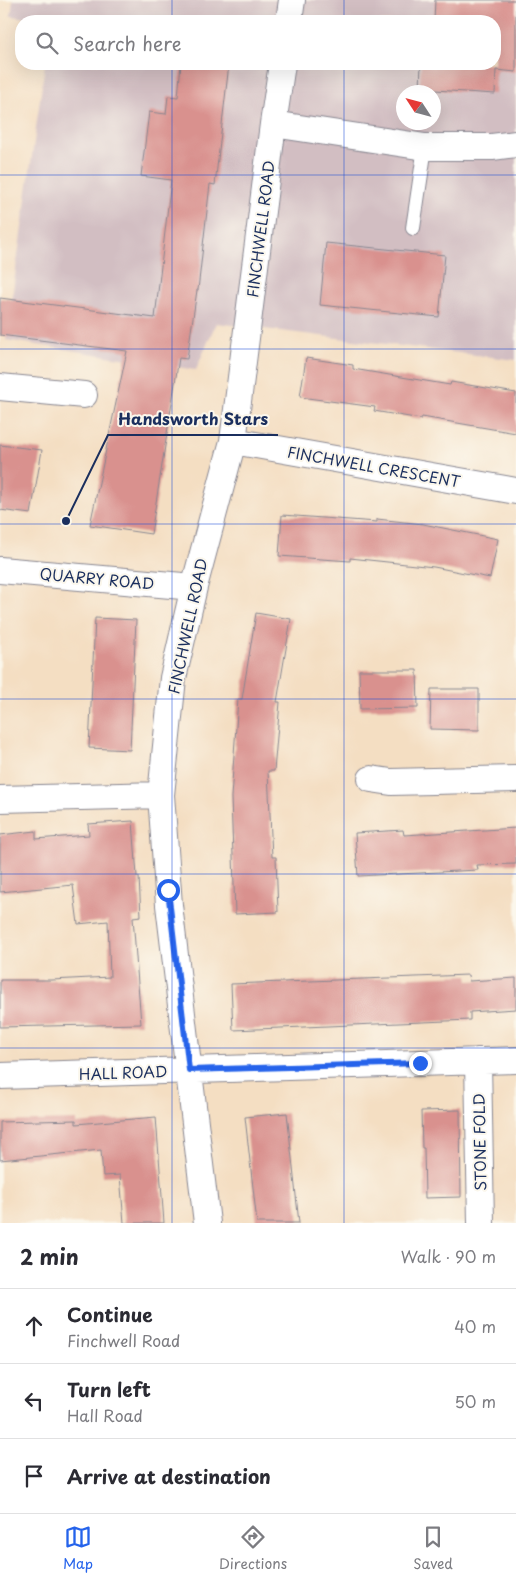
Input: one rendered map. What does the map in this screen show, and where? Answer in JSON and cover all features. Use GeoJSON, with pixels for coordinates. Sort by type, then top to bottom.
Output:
{"type":"FeatureCollection","features":[{"type":"Feature","properties":{"kind":"street"},"geometry":{"type":"LineString","coordinates":[[290,15],[292,0]]}},
{"type":"Feature","properties":{"kind":"street","name":"FINCHWELL ROAD"},"geometry":{"type":"LineString","coordinates":[[207,1223],[169,905],[161,795],[173,678],[194,587],[233,441],[281,70]]}},
{"type":"Feature","properties":{"kind":"street"},"geometry":{"type":"LineString","coordinates":[[273,124],[425,147],[492,147],[516,144]]}},
{"type":"Feature","properties":{"kind":"street"},"geometry":{"type":"LineString","coordinates":[[0,387],[84,395]]}},
{"type":"Feature","properties":{"kind":"street","name":"FINCHWELL CRESCENT"},"geometry":{"type":"LineString","coordinates":[[233,441],[516,491]]}},
{"type":"Feature","properties":{"kind":"street","name":"QUARRY ROAD"},"geometry":{"type":"LineString","coordinates":[[0,570],[194,587]]}},
{"type":"Feature","properties":{"kind":"street"},"geometry":{"type":"LineString","coordinates":[[370,779],[391,782],[516,779]]}},
{"type":"Feature","properties":{"kind":"street"},"geometry":{"type":"LineString","coordinates":[[0,800],[161,795]]}},
{"type":"Feature","properties":{"kind":"street","name":"HALL ROAD"},"geometry":{"type":"LineString","coordinates":[[0,1076],[516,1060]]}},
{"type":"Feature","properties":{"kind":"street","name":"STONE FOLD"},"geometry":{"type":"LineString","coordinates":[[478,1061],[481,1223]]}},
{"type":"Feature","properties":{"kind":"lane"},"geometry":{"type":"LineString","coordinates":[[413,228],[425,147]]}},
{"type":"Feature","properties":{"kind":"shaded area"},"geometry":{"type":"Polygon","coordinates":[[[13,0],[516,0],[516,360],[216,323],[196,370],[6,340],[44,70],[501,70],[501,15],[11,16],[13,0]]]}},
{"type":"Feature","properties":{"kind":"building"},"geometry":{"type":"Polygon","coordinates":[[[435,0],[516,0],[516,72],[496,70],[501,70],[501,15],[434,15],[435,0]]]}},
{"type":"Feature","properties":{"kind":"building"},"geometry":{"type":"Polygon","coordinates":[[[180,70],[228,70],[215,185],[210,184],[198,290],[187,359],[179,358],[151,534],[90,525],[127,351],[0,335],[0,298],[155,318],[171,180],[141,176],[149,112],[166,114],[168,96],[178,97],[180,70]]]}},
{"type":"Feature","properties":{"kind":"building"},"geometry":{"type":"Polygon","coordinates":[[[421,70],[496,70],[495,94],[441,90],[441,85],[420,85],[421,70]]]}},
{"type":"Feature","properties":{"kind":"building"},"geometry":{"type":"Polygon","coordinates":[[[326,243],[445,255],[439,317],[320,305],[326,243]]]}},
{"type":"Feature","properties":{"kind":"building"},"geometry":{"type":"Polygon","coordinates":[[[306,358],[353,365],[353,369],[450,385],[451,382],[516,393],[516,433],[374,411],[375,407],[300,397],[306,358]]]}},
{"type":"Feature","properties":{"kind":"building"},"geometry":{"type":"Polygon","coordinates":[[[0,445],[42,450],[31,514],[0,510],[0,445]]]}},
{"type":"Feature","properties":{"kind":"building"},"geometry":{"type":"Polygon","coordinates":[[[282,515],[377,522],[377,519],[423,524],[498,539],[490,578],[434,567],[350,558],[350,561],[279,556],[282,515]]]}},
{"type":"Feature","properties":{"kind":"building"},"geometry":{"type":"Polygon","coordinates":[[[256,613],[291,619],[277,702],[280,702],[274,771],[268,771],[272,857],[276,857],[278,912],[235,914],[231,797],[238,699],[242,699],[256,613]]]}},
{"type":"Feature","properties":{"kind":"building"},"geometry":{"type":"Polygon","coordinates":[[[95,618],[136,620],[130,750],[89,748],[95,618]]]}},
{"type":"Feature","properties":{"kind":"building"},"geometry":{"type":"Polygon","coordinates":[[[359,670],[417,670],[418,708],[360,709],[359,670]]]}},
{"type":"Feature","properties":{"kind":"building"},"geometry":{"type":"Polygon","coordinates":[[[431,689],[479,689],[479,730],[430,729],[431,689]]]}},
{"type":"Feature","properties":{"kind":"building"},"geometry":{"type":"Polygon","coordinates":[[[133,821],[141,916],[133,917],[141,1024],[0,1027],[0,980],[110,977],[108,921],[78,924],[73,885],[0,892],[0,835],[36,831],[36,839],[89,835],[88,824],[133,821]]]}},
{"type":"Feature","properties":{"kind":"building"},"geometry":{"type":"Polygon","coordinates":[[[516,828],[516,864],[477,865],[478,870],[358,876],[355,833],[403,830],[404,835],[516,828]]]}},
{"type":"Feature","properties":{"kind":"building"},"geometry":{"type":"Polygon","coordinates":[[[468,975],[469,981],[516,978],[516,1009],[470,1012],[470,1020],[233,1030],[231,984],[468,975]]]}},
{"type":"Feature","properties":{"kind":"building"},"geometry":{"type":"Polygon","coordinates":[[[460,1110],[461,1197],[425,1198],[421,1111],[460,1110]]]}},
{"type":"Feature","properties":{"kind":"building"},"geometry":{"type":"Polygon","coordinates":[[[287,1113],[299,1223],[257,1223],[245,1117],[287,1113]]]}},
{"type":"Feature","properties":{"kind":"building"},"geometry":{"type":"Polygon","coordinates":[[[156,1117],[164,1223],[124,1223],[120,1175],[103,1176],[101,1150],[0,1160],[0,1122],[76,1120],[76,1124],[156,1117]]]}},
{"type":"Feature","properties":{"kind":"place","name":"Handsworth Stars"},"geometry":{"type":"Point","coordinates":[66,521]}},
{"type":"Feature","properties":{"kind":"route"},"geometry":{"type":"LineString","coordinates":[[168,890],[189,1070],[420,1063]]}}]}
